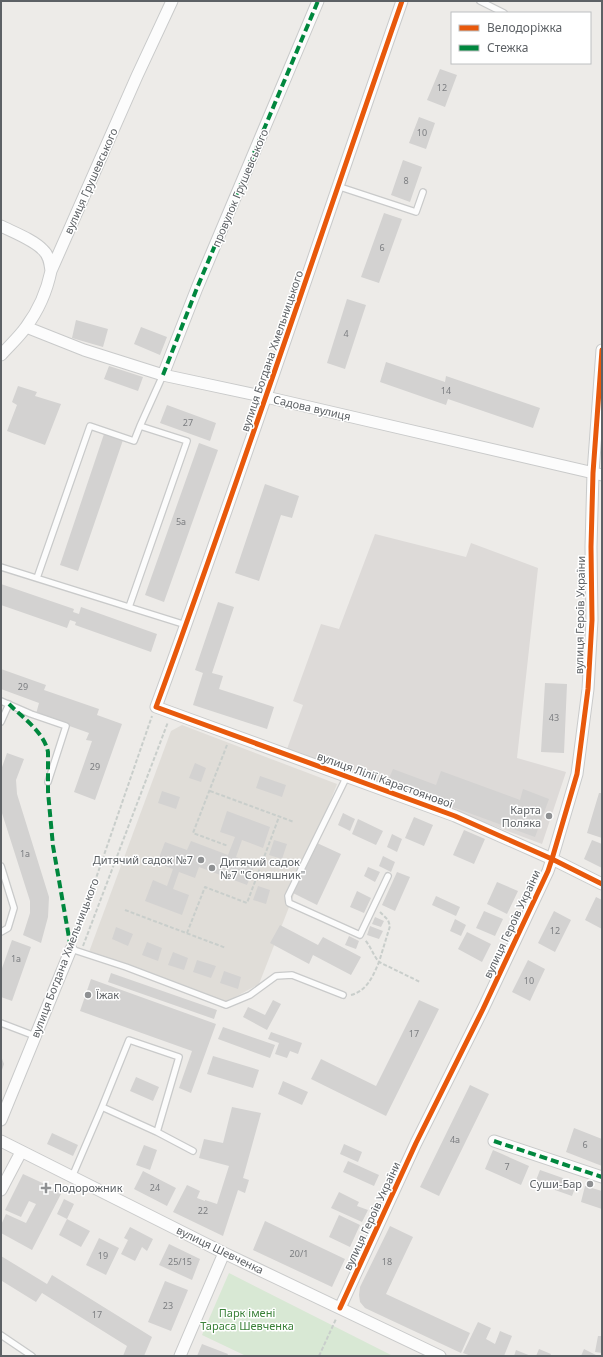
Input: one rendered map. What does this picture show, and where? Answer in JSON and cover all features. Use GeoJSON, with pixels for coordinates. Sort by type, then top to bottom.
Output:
{"type":"FeatureCollection","features":[{"type":"Feature","properties":{"kind":"street","name":"вулиця Грушевського"},"geometry":{"type":"LineString","coordinates":[[1,355],[26,327],[45,292],[51,270],[136,76],[172,1]]}},
{"type":"Feature","properties":{"kind":"street","name":"провулок Грушевського"},"geometry":{"type":"LineString","coordinates":[[163,375],[197,288],[318,1]]}},
{"type":"Feature","properties":{"kind":"street","name":"вулиця Богдана Хмельницького"},"geometry":{"type":"LineString","coordinates":[[156,707],[313,264],[337,186],[402,1]]}},
{"type":"Feature","properties":{"kind":"street"},"geometry":{"type":"LineString","coordinates":[[1,226],[36,244],[44,250],[51,270]]}},
{"type":"Feature","properties":{"kind":"street","name":"Садова вулиця"},"geometry":{"type":"LineString","coordinates":[[26,327],[84,350],[163,375],[266,397],[597,474]]}},
{"type":"Feature","properties":{"kind":"street","name":"вулиця Героїв України"},"geometry":{"type":"LineString","coordinates":[[340,1308],[416,1143],[483,1009],[552,859],[577,774],[588,689],[592,620],[591,547],[597,474],[602,350]]}},
{"type":"Feature","properties":{"kind":"street","name":"вулиця Лілії Карастоянової"},"geometry":{"type":"LineString","coordinates":[[156,707],[455,816],[552,859],[602,884]]}},
{"type":"Feature","properties":{"kind":"street","name":"вулиця Богдана Хмельницького"},"geometry":{"type":"LineString","coordinates":[[1,1120],[35,1036],[76,951]]}},
{"type":"Feature","properties":{"kind":"street","name":"вулиця Шевченка"},"geometry":{"type":"LineString","coordinates":[[1,1141],[224,1253],[440,1356]]}},
{"type":"Feature","properties":{"kind":"street"},"geometry":{"type":"LineString","coordinates":[[494,1141],[602,1177]]}},
{"type":"Feature","properties":{"kind":"street"},"geometry":{"type":"LineString","coordinates":[[1,1190],[21,1152]]}},
{"type":"Feature","properties":{"kind":"street"},"geometry":{"type":"LineString","coordinates":[[180,1356],[224,1253]]}},
{"type":"Feature","properties":{"kind":"lane"},"geometry":{"type":"LineString","coordinates":[[480,1],[502,12]]}},
{"type":"Feature","properties":{"kind":"lane"},"geometry":{"type":"LineString","coordinates":[[337,186],[416,212],[423,192]]}},
{"type":"Feature","properties":{"kind":"lane"},"geometry":{"type":"LineString","coordinates":[[38,578],[90,426],[134,441],[163,375]]}},
{"type":"Feature","properties":{"kind":"lane"},"geometry":{"type":"LineString","coordinates":[[130,607],[187,441],[140,426]]}},
{"type":"Feature","properties":{"kind":"lane"},"geometry":{"type":"LineString","coordinates":[[1,567],[186,625]]}},
{"type":"Feature","properties":{"kind":"lane"},"geometry":{"type":"LineString","coordinates":[[1,701],[31,714],[66,726],[48,782]]}},
{"type":"Feature","properties":{"kind":"lane"},"geometry":{"type":"LineString","coordinates":[[1,722],[9,704]]}},
{"type":"Feature","properties":{"kind":"lane"},"geometry":{"type":"LineString","coordinates":[[347,776],[288,896],[289,903],[360,935],[388,876]]}},
{"type":"Feature","properties":{"kind":"lane"},"geometry":{"type":"LineString","coordinates":[[1,866],[14,908],[8,928],[1,932]]}},
{"type":"Feature","properties":{"kind":"lane"},"geometry":{"type":"LineString","coordinates":[[76,951],[126,967],[226,1004],[250,995],[276,976],[292,975],[343,995]]}},
{"type":"Feature","properties":{"kind":"lane"},"geometry":{"type":"LineString","coordinates":[[1,1023],[35,1036]]}},
{"type":"Feature","properties":{"kind":"lane"},"geometry":{"type":"LineString","coordinates":[[72,1177],[129,1040],[179,1057],[157,1132]]}},
{"type":"Feature","properties":{"kind":"lane"},"geometry":{"type":"LineString","coordinates":[[102,1107],[157,1132],[193,1151]]}},
{"type":"Feature","properties":{"kind":"lane"},"geometry":{"type":"LineString","coordinates":[[1,1335],[32,1356]]}},
{"type":"Feature","properties":{"kind":"path"},"geometry":{"type":"LineString","coordinates":[[76,951],[109,881],[172,712]]}},
{"type":"Feature","properties":{"kind":"path"},"geometry":{"type":"LineString","coordinates":[[228,846],[193,833],[231,734]]}},
{"type":"Feature","properties":{"kind":"path"},"geometry":{"type":"LineString","coordinates":[[210,790],[294,822]]}},
{"type":"Feature","properties":{"kind":"path"},"geometry":{"type":"LineString","coordinates":[[187,933],[205,887],[247,903],[279,817]]}},
{"type":"Feature","properties":{"kind":"path"},"geometry":{"type":"LineString","coordinates":[[343,995],[352,995],[361,991],[372,976],[379,962],[390,926],[384,915],[373,907]]}},
{"type":"Feature","properties":{"kind":"path"},"geometry":{"type":"LineString","coordinates":[[125,910],[226,948]]}},
{"type":"Feature","properties":{"kind":"path"},"geometry":{"type":"LineString","coordinates":[[360,935],[370,946],[373,954],[379,962],[420,982]]}},
{"type":"Feature","properties":{"kind":"path"},"geometry":{"type":"LineString","coordinates":[[319,1356],[340,1308]]}},
{"type":"Feature","properties":{"kind":"shaded area"},"geometry":{"type":"Polygon","coordinates":[[[375,534],[466,557],[471,543],[538,568],[517,758],[566,772],[542,844],[287,749],[303,705],[293,701],[321,624],[339,629],[375,534]]]}},
{"type":"Feature","properties":{"kind":"shaded area","name":"Дитячий садок №7 \"Соняшник\""},"geometry":{"type":"Polygon","coordinates":[[[182,725],[337,784],[259,984],[226,1002],[89,952],[171,731],[182,725]]]}},
{"type":"Feature","properties":{"kind":"green space","name":"Парк імені Тараса Шевченка"},"geometry":{"type":"Polygon","coordinates":[[[229,1273],[393,1356],[244,1356],[202,1335],[229,1273]]]}},
{"type":"Feature","properties":{"kind":"building"},"geometry":{"type":"Polygon","coordinates":[[[440,69],[457,75],[445,107],[427,100],[440,69]]]}},
{"type":"Feature","properties":{"kind":"building"},"geometry":{"type":"Polygon","coordinates":[[[419,117],[435,123],[426,149],[409,143],[419,117]]]}},
{"type":"Feature","properties":{"kind":"building"},"geometry":{"type":"Polygon","coordinates":[[[403,160],[422,167],[410,202],[391,195],[403,160]]]}},
{"type":"Feature","properties":{"kind":"building"},"geometry":{"type":"Polygon","coordinates":[[[384,213],[402,219],[379,283],[361,277],[384,213]]]}},
{"type":"Feature","properties":{"kind":"building"},"geometry":{"type":"Polygon","coordinates":[[[347,299],[366,305],[345,369],[327,363],[347,299]]]}},
{"type":"Feature","properties":{"kind":"building"},"geometry":{"type":"Polygon","coordinates":[[[76,320],[108,329],[103,347],[72,338],[76,320]]]}},
{"type":"Feature","properties":{"kind":"building"},"geometry":{"type":"Polygon","coordinates":[[[141,327],[167,337],[160,355],[134,344],[141,327]]]}},
{"type":"Feature","properties":{"kind":"building"},"geometry":{"type":"Polygon","coordinates":[[[386,362],[445,382],[446,376],[540,408],[533,428],[448,399],[446,405],[380,382],[386,362]]]}},
{"type":"Feature","properties":{"kind":"building"},"geometry":{"type":"Polygon","coordinates":[[[109,366],[143,377],[138,391],[104,379],[109,366]]]}},
{"type":"Feature","properties":{"kind":"building"},"geometry":{"type":"Polygon","coordinates":[[[18,386],[37,392],[35,396],[61,404],[45,445],[7,431],[17,405],[12,402],[18,386]]]}},
{"type":"Feature","properties":{"kind":"building"},"geometry":{"type":"Polygon","coordinates":[[[167,405],[216,423],[210,441],[160,423],[167,405]]]}},
{"type":"Feature","properties":{"kind":"building"},"geometry":{"type":"Polygon","coordinates":[[[104,434],[123,440],[78,571],[60,565],[104,434]]]}},
{"type":"Feature","properties":{"kind":"building"},"geometry":{"type":"Polygon","coordinates":[[[199,443],[218,450],[164,602],[145,595],[199,443]]]}},
{"type":"Feature","properties":{"kind":"building"},"geometry":{"type":"Polygon","coordinates":[[[265,484],[299,496],[292,518],[281,515],[259,581],[235,573],[265,484]]]}},
{"type":"Feature","properties":{"kind":"building"},"geometry":{"type":"Polygon","coordinates":[[[1,584],[74,609],[73,612],[79,614],[81,607],[157,634],[151,652],[75,625],[76,622],[70,620],[67,628],[1,605],[1,584]]]}},
{"type":"Feature","properties":{"kind":"building"},"geometry":{"type":"Polygon","coordinates":[[[218,602],[234,607],[212,673],[223,676],[219,689],[274,707],[267,729],[193,705],[203,673],[195,670],[218,602]]]}},
{"type":"Feature","properties":{"kind":"building"},"geometry":{"type":"Polygon","coordinates":[[[1,669],[46,685],[44,690],[99,709],[97,715],[122,724],[95,800],[74,792],[92,741],[86,740],[89,733],[36,714],[39,703],[1,689],[1,669]]]}},
{"type":"Feature","properties":{"kind":"building"},"geometry":{"type":"Polygon","coordinates":[[[545,683],[567,684],[564,753],[541,752],[545,683]]]}},
{"type":"Feature","properties":{"kind":"building"},"geometry":{"type":"Polygon","coordinates":[[[7,753],[24,759],[16,780],[17,794],[49,897],[48,917],[41,943],[23,935],[30,913],[30,901],[1,810],[1,770],[7,753]]]}},
{"type":"Feature","properties":{"kind":"building"},"geometry":{"type":"Polygon","coordinates":[[[195,763],[206,768],[201,782],[189,778],[195,763]]]}},
{"type":"Feature","properties":{"kind":"building"},"geometry":{"type":"Polygon","coordinates":[[[393,769],[436,785],[441,771],[520,800],[523,789],[549,799],[535,837],[387,783],[393,769]]]}},
{"type":"Feature","properties":{"kind":"building"},"geometry":{"type":"Polygon","coordinates":[[[260,776],[286,785],[282,797],[256,788],[260,776]]]}},
{"type":"Feature","properties":{"kind":"building"},"geometry":{"type":"Polygon","coordinates":[[[162,791],[180,797],[176,809],[158,803],[162,791]]]}},
{"type":"Feature","properties":{"kind":"building"},"geometry":{"type":"Polygon","coordinates":[[[599,793],[602,793],[602,838],[587,833],[599,793]]]}},
{"type":"Feature","properties":{"kind":"building","name":"Дитячий садок №7"},"geometry":{"type":"Polygon","coordinates":[[[227,811],[270,827],[263,848],[242,840],[236,857],[255,864],[247,885],[199,867],[195,878],[179,872],[173,889],[189,895],[182,915],[145,901],[153,880],[167,886],[173,869],[157,863],[165,842],[187,850],[191,841],[228,855],[235,837],[220,832],[227,811]]]}},
{"type":"Feature","properties":{"kind":"building"},"geometry":{"type":"Polygon","coordinates":[[[343,813],[355,819],[350,831],[338,825],[343,813]]]}},
{"type":"Feature","properties":{"kind":"building"},"geometry":{"type":"Polygon","coordinates":[[[414,817],[433,825],[424,846],[405,838],[414,817]]]}},
{"type":"Feature","properties":{"kind":"building"},"geometry":{"type":"Polygon","coordinates":[[[358,819],[383,831],[376,845],[352,834],[358,819]]]}},
{"type":"Feature","properties":{"kind":"building"},"geometry":{"type":"Polygon","coordinates":[[[464,830],[485,839],[474,864],[453,855],[464,830]]]}},
{"type":"Feature","properties":{"kind":"building"},"geometry":{"type":"Polygon","coordinates":[[[392,834],[402,839],[397,852],[387,847],[392,834]]]}},
{"type":"Feature","properties":{"kind":"building"},"geometry":{"type":"Polygon","coordinates":[[[274,840],[287,844],[282,859],[269,855],[274,840]]]}},
{"type":"Feature","properties":{"kind":"building"},"geometry":{"type":"Polygon","coordinates":[[[592,840],[602,844],[602,868],[584,859],[592,840]]]}},
{"type":"Feature","properties":{"kind":"building"},"geometry":{"type":"Polygon","coordinates":[[[317,843],[341,854],[317,905],[293,893],[317,843]]]}},
{"type":"Feature","properties":{"kind":"building"},"geometry":{"type":"Polygon","coordinates":[[[383,856],[395,862],[391,872],[379,866],[383,856]]]}},
{"type":"Feature","properties":{"kind":"building"},"geometry":{"type":"Polygon","coordinates":[[[368,867],[380,872],[375,882],[364,876],[368,867]]]}},
{"type":"Feature","properties":{"kind":"building"},"geometry":{"type":"Polygon","coordinates":[[[397,872],[410,877],[395,911],[382,905],[397,872]]]}},
{"type":"Feature","properties":{"kind":"building"},"geometry":{"type":"Polygon","coordinates":[[[497,882],[518,891],[507,914],[487,904],[497,882]]]}},
{"type":"Feature","properties":{"kind":"building"},"geometry":{"type":"Polygon","coordinates":[[[258,886],[270,890],[266,904],[253,900],[258,886]]]}},
{"type":"Feature","properties":{"kind":"building"},"geometry":{"type":"Polygon","coordinates":[[[357,891],[371,898],[364,913],[350,907],[357,891]]]}},
{"type":"Feature","properties":{"kind":"building"},"geometry":{"type":"Polygon","coordinates":[[[436,896],[460,907],[456,916],[432,905],[436,896]]]}},
{"type":"Feature","properties":{"kind":"building"},"geometry":{"type":"Polygon","coordinates":[[[596,897],[602,900],[602,929],[585,920],[596,897]]]}},
{"type":"Feature","properties":{"kind":"building"},"geometry":{"type":"Polygon","coordinates":[[[484,911],[503,919],[495,936],[476,928],[484,911]]]}},
{"type":"Feature","properties":{"kind":"building"},"geometry":{"type":"Polygon","coordinates":[[[554,911],[571,920],[555,952],[538,943],[554,911]]]}},
{"type":"Feature","properties":{"kind":"building"},"geometry":{"type":"Polygon","coordinates":[[[375,917],[384,921],[381,927],[372,924],[375,917]]]}},
{"type":"Feature","properties":{"kind":"building"},"geometry":{"type":"Polygon","coordinates":[[[455,919],[466,925],[461,936],[450,931],[455,919]]]}},
{"type":"Feature","properties":{"kind":"building"},"geometry":{"type":"Polygon","coordinates":[[[280,925],[318,945],[323,937],[361,957],[351,975],[313,955],[309,964],[270,943],[280,925]]]}},
{"type":"Feature","properties":{"kind":"building"},"geometry":{"type":"Polygon","coordinates":[[[370,926],[383,931],[379,939],[367,935],[370,926]]]}},
{"type":"Feature","properties":{"kind":"building"},"geometry":{"type":"Polygon","coordinates":[[[116,927],[133,934],[128,946],[112,939],[116,927]]]}},
{"type":"Feature","properties":{"kind":"building"},"geometry":{"type":"Polygon","coordinates":[[[467,932],[491,944],[482,962],[458,949],[467,932]]]}},
{"type":"Feature","properties":{"kind":"building"},"geometry":{"type":"Polygon","coordinates":[[[349,936],[359,941],[356,949],[345,945],[349,936]]]}},
{"type":"Feature","properties":{"kind":"building"},"geometry":{"type":"Polygon","coordinates":[[[12,940],[31,947],[12,1001],[1,997],[1,971],[12,940]]]}},
{"type":"Feature","properties":{"kind":"building"},"geometry":{"type":"Polygon","coordinates":[[[147,942],[162,948],[158,961],[142,955],[147,942]]]}},
{"type":"Feature","properties":{"kind":"building"},"geometry":{"type":"Polygon","coordinates":[[[173,952],[188,958],[184,970],[168,965],[173,952]]]}},
{"type":"Feature","properties":{"kind":"building"},"geometry":{"type":"Polygon","coordinates":[[[197,960],[216,966],[211,978],[193,972],[197,960]]]}},
{"type":"Feature","properties":{"kind":"building"},"geometry":{"type":"Polygon","coordinates":[[[528,960],[545,969],[530,1001],[512,992],[528,960]]]}},
{"type":"Feature","properties":{"kind":"building"},"geometry":{"type":"Polygon","coordinates":[[[224,971],[241,977],[238,989],[220,983],[224,971]]]}},
{"type":"Feature","properties":{"kind":"building"},"geometry":{"type":"Polygon","coordinates":[[[111,973],[217,1010],[214,1019],[108,982],[111,973]]]}},
{"type":"Feature","properties":{"kind":"building"},"geometry":{"type":"Polygon","coordinates":[[[91,979],[216,1024],[191,1093],[179,1088],[192,1051],[80,1011],[91,979]]]}},
{"type":"Feature","properties":{"kind":"building"},"geometry":{"type":"Polygon","coordinates":[[[273,1000],[281,1004],[267,1030],[243,1017],[248,1007],[265,1015],[273,1000]]]}},
{"type":"Feature","properties":{"kind":"building"},"geometry":{"type":"Polygon","coordinates":[[[419,1000],[439,1009],[386,1116],[311,1079],[321,1059],[376,1086],[419,1000]]]}},
{"type":"Feature","properties":{"kind":"building"},"geometry":{"type":"Polygon","coordinates":[[[223,1027],[275,1045],[270,1058],[218,1039],[223,1027]]]}},
{"type":"Feature","properties":{"kind":"building"},"geometry":{"type":"Polygon","coordinates":[[[271,1032],[302,1043],[298,1054],[290,1051],[287,1058],[275,1054],[279,1043],[268,1039],[271,1032]]]}},
{"type":"Feature","properties":{"kind":"building"},"geometry":{"type":"Polygon","coordinates":[[[1,1056],[4,1064],[1,1073],[1,1056]]]}},
{"type":"Feature","properties":{"kind":"building"},"geometry":{"type":"Polygon","coordinates":[[[213,1056],[259,1070],[253,1088],[207,1074],[213,1056]]]}},
{"type":"Feature","properties":{"kind":"building"},"geometry":{"type":"Polygon","coordinates":[[[136,1077],[159,1087],[153,1101],[130,1091],[136,1077]]]}},
{"type":"Feature","properties":{"kind":"building"},"geometry":{"type":"Polygon","coordinates":[[[283,1081],[308,1092],[302,1105],[278,1094],[283,1081]]]}},
{"type":"Feature","properties":{"kind":"building"},"geometry":{"type":"Polygon","coordinates":[[[470,1085],[489,1094],[439,1196],[420,1187],[470,1085]]]}},
{"type":"Feature","properties":{"kind":"building"},"geometry":{"type":"Polygon","coordinates":[[[232,1107],[261,1113],[243,1178],[249,1180],[245,1193],[238,1190],[223,1236],[173,1212],[187,1185],[200,1191],[197,1198],[217,1204],[229,1166],[199,1158],[204,1139],[223,1143],[232,1107]]]}},
{"type":"Feature","properties":{"kind":"building"},"geometry":{"type":"Polygon","coordinates":[[[574,1128],[602,1139],[602,1166],[566,1152],[574,1128]]]}},
{"type":"Feature","properties":{"kind":"building"},"geometry":{"type":"Polygon","coordinates":[[[52,1133],[78,1145],[73,1156],[47,1144],[52,1133]]]}},
{"type":"Feature","properties":{"kind":"building"},"geometry":{"type":"Polygon","coordinates":[[[344,1144],[362,1152],[358,1162],[340,1154],[344,1144]]]}},
{"type":"Feature","properties":{"kind":"building"},"geometry":{"type":"Polygon","coordinates":[[[144,1145],[157,1150],[150,1170],[136,1165],[144,1145]]]}},
{"type":"Feature","properties":{"kind":"building"},"geometry":{"type":"Polygon","coordinates":[[[493,1150],[529,1166],[521,1185],[485,1169],[493,1150]]]}},
{"type":"Feature","properties":{"kind":"building"},"geometry":{"type":"Polygon","coordinates":[[[348,1161],[379,1175],[374,1186],[343,1172],[348,1161]]]}},
{"type":"Feature","properties":{"kind":"building"},"geometry":{"type":"Polygon","coordinates":[[[540,1170],[577,1183],[572,1196],[535,1183],[540,1170]]]}},
{"type":"Feature","properties":{"kind":"building"},"geometry":{"type":"Polygon","coordinates":[[[143,1171],[176,1188],[167,1206],[134,1189],[143,1171]]]}},
{"type":"Feature","properties":{"kind":"building"},"geometry":{"type":"Polygon","coordinates":[[[23,1174],[62,1192],[32,1250],[1,1233],[1,1225],[6,1214],[26,1223],[36,1204],[29,1201],[21,1217],[5,1210],[23,1174]]]}},
{"type":"Feature","properties":{"kind":"building"},"geometry":{"type":"Polygon","coordinates":[[[585,1186],[602,1191],[602,1209],[581,1202],[585,1186]]]}},
{"type":"Feature","properties":{"kind":"building"},"geometry":{"type":"Polygon","coordinates":[[[339,1192],[359,1202],[357,1206],[368,1210],[362,1222],[331,1208],[339,1192]]]}},
{"type":"Feature","properties":{"kind":"building"},"geometry":{"type":"Polygon","coordinates":[[[64,1199],[74,1204],[67,1219],[57,1214],[64,1199]]]}},
{"type":"Feature","properties":{"kind":"building"},"geometry":{"type":"Polygon","coordinates":[[[339,1215],[360,1225],[350,1247],[329,1237],[339,1215]]]}},
{"type":"Feature","properties":{"kind":"building"},"geometry":{"type":"Polygon","coordinates":[[[67,1219],[90,1231],[81,1247],[59,1235],[67,1219]]]}},
{"type":"Feature","properties":{"kind":"building"},"geometry":{"type":"Polygon","coordinates":[[[265,1221],[345,1259],[332,1287],[253,1250],[265,1221]]]}},
{"type":"Feature","properties":{"kind":"building"},"geometry":{"type":"Polygon","coordinates":[[[390,1226],[413,1237],[386,1294],[470,1333],[461,1353],[365,1308],[360,1302],[360,1287],[390,1226]]]}},
{"type":"Feature","properties":{"kind":"building"},"geometry":{"type":"Polygon","coordinates":[[[130,1227],[153,1239],[147,1251],[142,1247],[135,1261],[121,1254],[128,1240],[124,1238],[130,1227]]]}},
{"type":"Feature","properties":{"kind":"building"},"geometry":{"type":"Polygon","coordinates":[[[99,1238],[119,1248],[106,1275],[86,1265],[99,1238]]]}},
{"type":"Feature","properties":{"kind":"building"},"geometry":{"type":"Polygon","coordinates":[[[169,1244],[200,1259],[192,1280],[159,1265],[169,1244]]]}},
{"type":"Feature","properties":{"kind":"building"},"geometry":{"type":"Polygon","coordinates":[[[1,1256],[47,1284],[52,1275],[152,1337],[144,1356],[123,1356],[127,1346],[42,1293],[36,1302],[2,1281],[1,1283],[1,1256]]]}},
{"type":"Feature","properties":{"kind":"building"},"geometry":{"type":"Polygon","coordinates":[[[165,1281],[188,1290],[171,1331],[148,1322],[165,1281]]]}},
{"type":"Feature","properties":{"kind":"building"},"geometry":{"type":"Polygon","coordinates":[[[478,1322],[491,1328],[486,1339],[495,1344],[500,1331],[512,1336],[504,1356],[471,1356],[463,1353],[478,1322]]]}},
{"type":"Feature","properties":{"kind":"building"},"geometry":{"type":"Polygon","coordinates":[[[598,1336],[602,1336],[602,1353],[595,1352],[598,1336]]]}},
{"type":"Feature","properties":{"kind":"building"},"geometry":{"type":"Polygon","coordinates":[[[202,1344],[228,1354],[227,1356],[197,1356],[202,1344]]]}},
{"type":"Feature","properties":{"kind":"building"},"geometry":{"type":"Polygon","coordinates":[[[539,1349],[551,1354],[550,1356],[536,1356],[539,1349]]]}},
{"type":"Feature","properties":{"kind":"building"},"geometry":{"type":"Polygon","coordinates":[[[584,1349],[598,1356],[581,1356],[584,1349]]]}},
{"type":"Feature","properties":{"kind":"building"},"geometry":{"type":"Polygon","coordinates":[[[516,1350],[531,1356],[514,1356],[516,1350]]]}},
{"type":"Feature","properties":{"kind":"marked path"},"geometry":{"type":"LineString","coordinates":[[163,375],[197,288],[318,1]]}},
{"type":"Feature","properties":{"kind":"marked path"},"geometry":{"type":"LineString","coordinates":[[9,704],[38,732],[46,745],[48,752],[48,792],[53,846],[71,949]]}},
{"type":"Feature","properties":{"kind":"marked path"},"geometry":{"type":"LineString","coordinates":[[494,1141],[602,1177]]}},
{"type":"Feature","properties":{"kind":"cycle path"},"geometry":{"type":"LineString","coordinates":[[402,1],[250,443],[156,707],[455,816],[552,859],[602,884]]}},
{"type":"Feature","properties":{"kind":"cycle path"},"geometry":{"type":"LineString","coordinates":[[340,1308],[416,1143],[483,1009],[548,871],[577,774],[588,689],[592,620],[591,547],[593,473],[602,350]]}},
{"type":"Feature","properties":{"kind":"place","name":"Карта Поляка"},"geometry":{"type":"Point","coordinates":[549,816]}},
{"type":"Feature","properties":{"kind":"place","name":"Дитячий садок №7"},"geometry":{"type":"Point","coordinates":[201,860]}},
{"type":"Feature","properties":{"kind":"place","name":"Дитячий садок №7 \"Соняшник\""},"geometry":{"type":"Point","coordinates":[212,868]}},
{"type":"Feature","properties":{"kind":"place","name":"Їжак"},"geometry":{"type":"Point","coordinates":[88,995]}},
{"type":"Feature","properties":{"kind":"place","name":"Суши-Бар"},"geometry":{"type":"Point","coordinates":[590,1184]}},
{"type":"Feature","properties":{"kind":"place","name":"Подорожник"},"geometry":{"type":"Point","coordinates":[46,1188]}}]}
